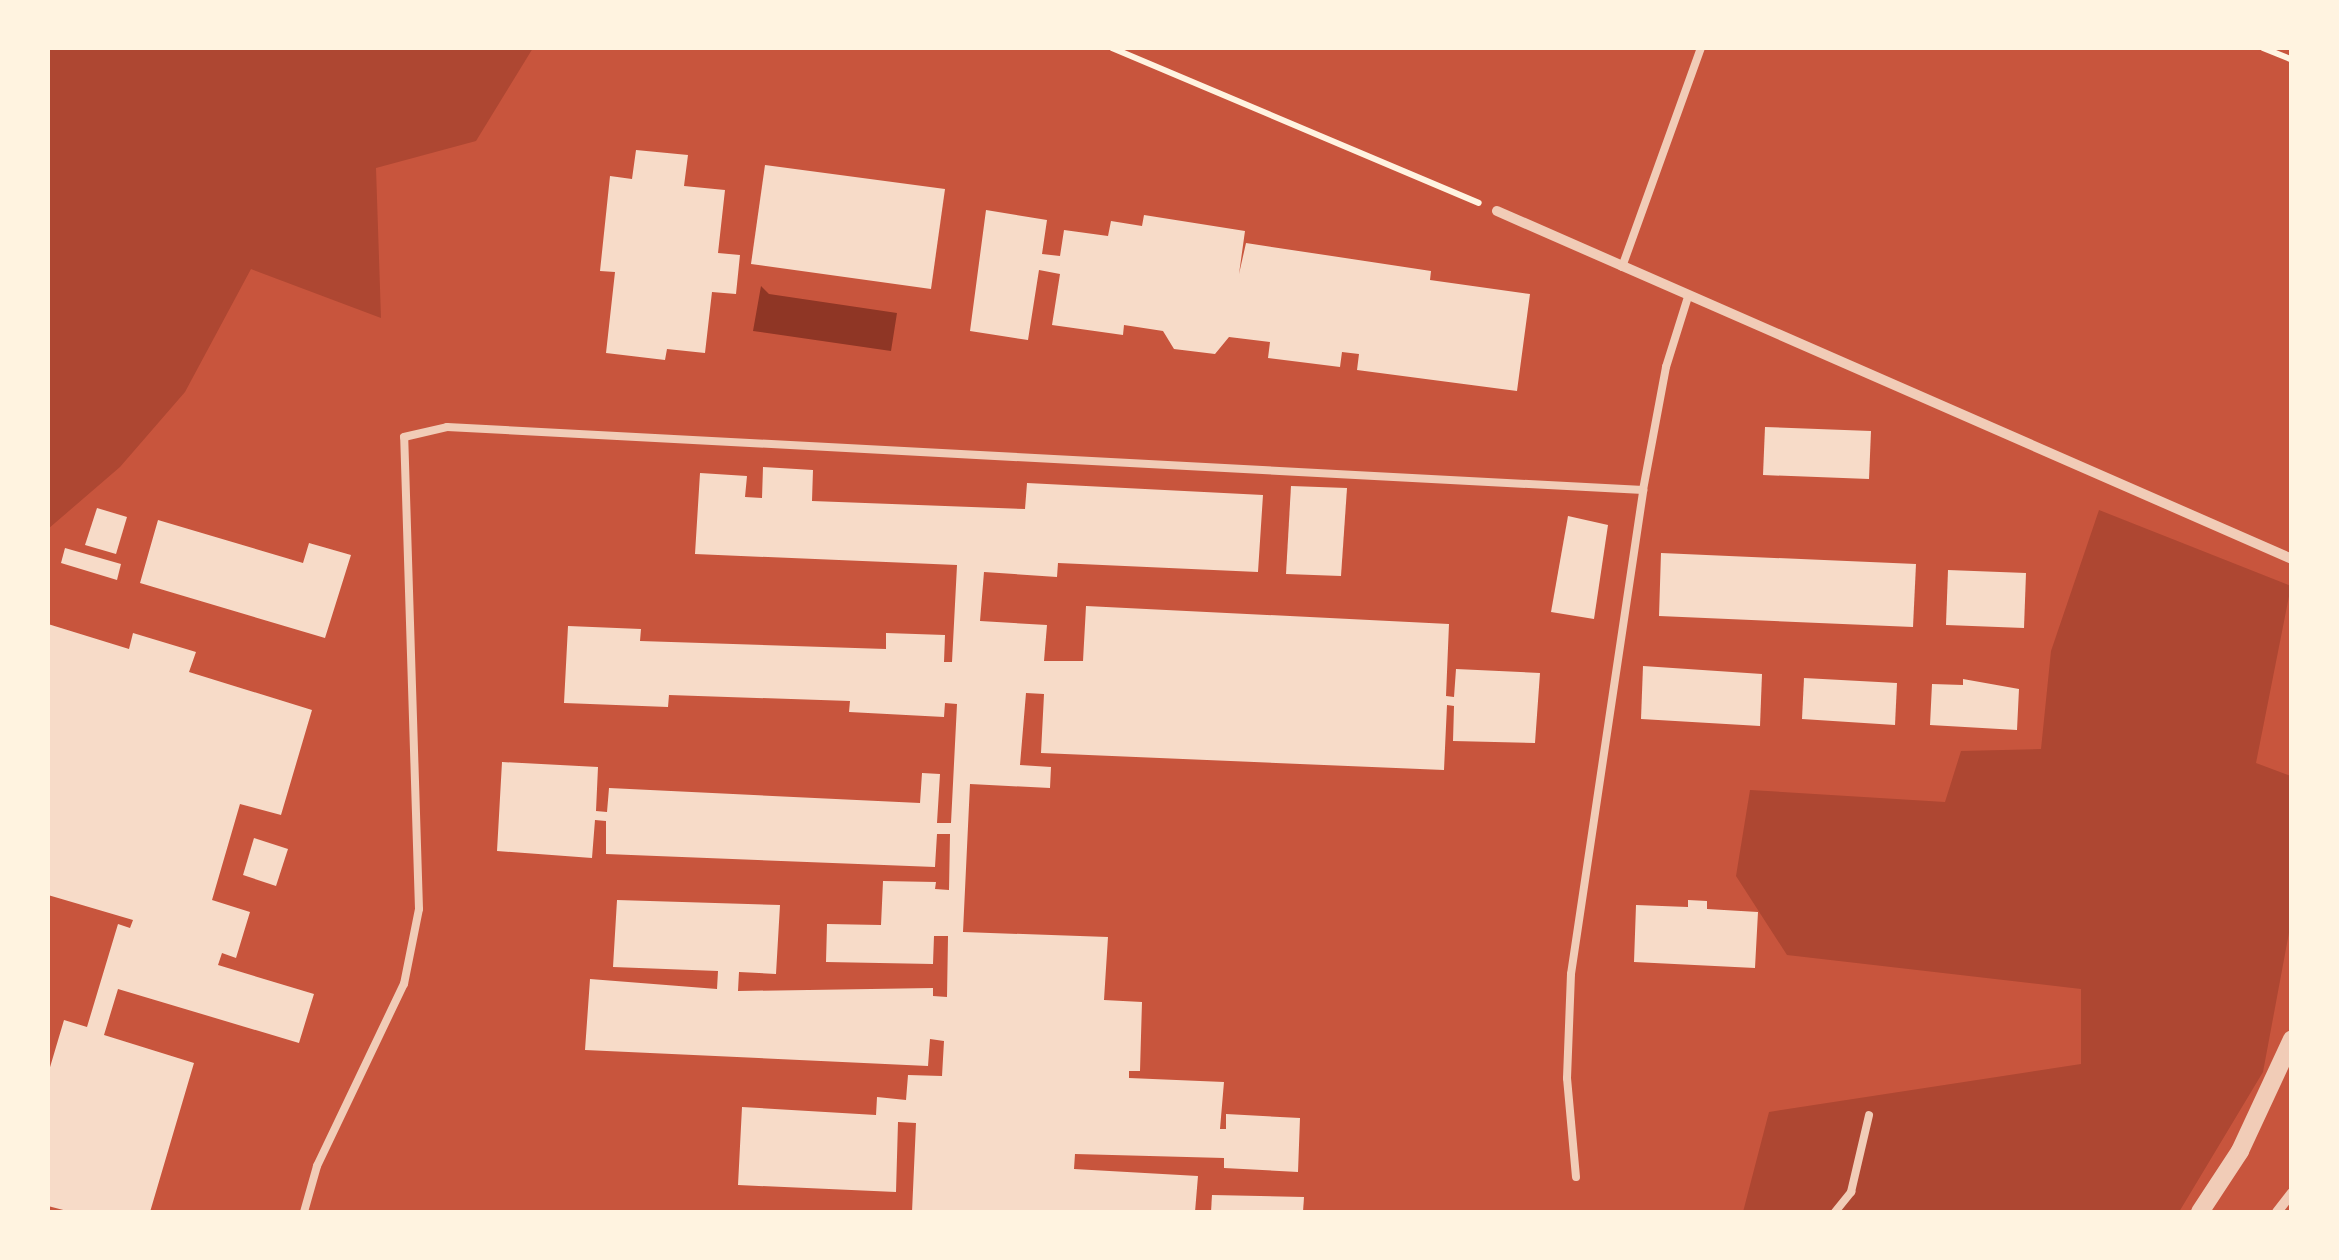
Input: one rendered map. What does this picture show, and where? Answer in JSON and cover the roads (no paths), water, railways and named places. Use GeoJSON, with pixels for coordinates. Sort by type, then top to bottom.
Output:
{"type":"FeatureCollection","features":[{"type":"Feature","properties":{"kind":"street"},"geometry":{"type":"LineString","coordinates":[[1497,211],[2292,559]]}},
{"type":"Feature","properties":{"kind":"street"},"geometry":{"type":"LineString","coordinates":[[2200,1212],[2240,1151],[2291,1041]]}},
{"type":"Feature","properties":{"kind":"street"},"geometry":{"type":"LineString","coordinates":[[2278,1212],[2292,1193]]}},
{"type":"Feature","properties":{"kind":"lane"},"geometry":{"type":"LineString","coordinates":[[1622,267],[1702,48]]}},
{"type":"Feature","properties":{"kind":"lane"},"geometry":{"type":"LineString","coordinates":[[1576,1177],[1567,1078],[1571,974],[1643,490],[1666,368],[1688,297]]}},
{"type":"Feature","properties":{"kind":"lane"},"geometry":{"type":"LineString","coordinates":[[304,1212],[318,1166],[404,984],[419,909],[404,437],[447,427],[1643,490]]}},
{"type":"Feature","properties":{"kind":"lane"},"geometry":{"type":"LineString","coordinates":[[1836,1212],[1851,1192],[1869,1115]]}}]}
